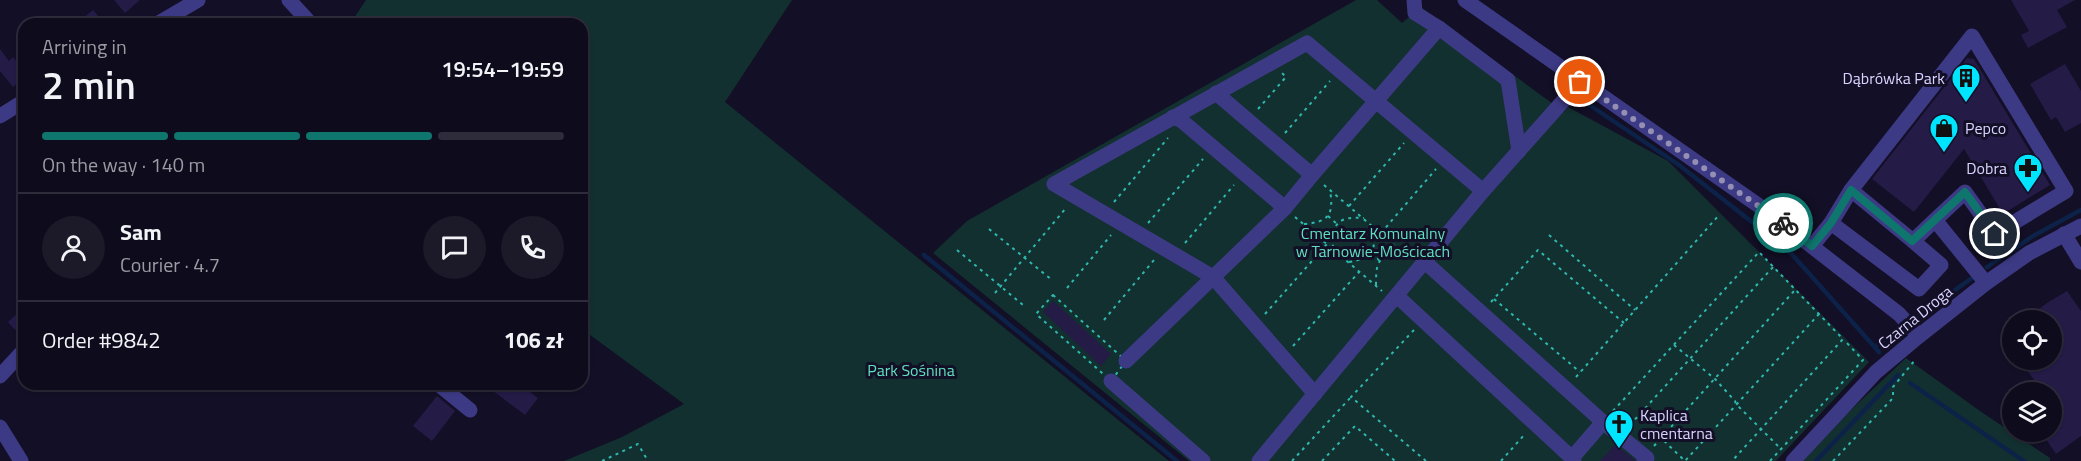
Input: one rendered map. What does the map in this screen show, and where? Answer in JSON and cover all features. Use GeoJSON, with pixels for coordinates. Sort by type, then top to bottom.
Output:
{"type":"FeatureCollection","features":[{"type":"Feature","properties":{"kind":"street"},"geometry":{"type":"LineString","coordinates":[[167,18],[198,0]]}},
{"type":"Feature","properties":{"kind":"street"},"geometry":{"type":"LineString","coordinates":[[289,0],[305,18]]}},
{"type":"Feature","properties":{"kind":"street"},"geometry":{"type":"LineString","coordinates":[[1414,0],[1415,13],[1439,28],[1508,80],[1519,151]]}},
{"type":"Feature","properties":{"kind":"street"},"geometry":{"type":"LineString","coordinates":[[1465,0],[1765,210],[1899,314],[1919,336]]}},
{"type":"Feature","properties":{"kind":"street"},"geometry":{"type":"LineString","coordinates":[[1126,361],[1285,208],[1439,28]]}},
{"type":"Feature","properties":{"kind":"street"},"geometry":{"type":"LineString","coordinates":[[1812,246],[1831,223],[1851,190],[1972,36],[2066,191],[1995,234],[1965,192],[1912,241]]}},
{"type":"Feature","properties":{"kind":"street"},"geometry":{"type":"LineString","coordinates":[[1315,394],[1213,277],[1054,184],[1178,119],[1216,93],[1307,43],[1484,191]]}},
{"type":"Feature","properties":{"kind":"street"},"geometry":{"type":"LineString","coordinates":[[1259,461],[1484,191],[1580,82]]}},
{"type":"Feature","properties":{"kind":"street"},"geometry":{"type":"LineString","coordinates":[[1216,93],[1312,175]]}},
{"type":"Feature","properties":{"kind":"street"},"geometry":{"type":"LineString","coordinates":[[1,112],[18,104]]}},
{"type":"Feature","properties":{"kind":"street"},"geometry":{"type":"LineString","coordinates":[[1178,119],[1285,208]]}},
{"type":"Feature","properties":{"kind":"street"},"geometry":{"type":"LineString","coordinates":[[1831,223],[1919,289],[1941,265],[1851,190]]}},
{"type":"Feature","properties":{"kind":"street"},"geometry":{"type":"LineString","coordinates":[[1935,220],[1986,283]]}},
{"type":"Feature","properties":{"kind":"street","name":"Czarna Droga"},"geometry":{"type":"LineString","coordinates":[[1792,461],[1876,372],[1919,336],[1986,283],[2029,253],[2081,226]]}},
{"type":"Feature","properties":{"kind":"street"},"geometry":{"type":"LineString","coordinates":[[2064,234],[2081,262]]}},
{"type":"Feature","properties":{"kind":"street"},"geometry":{"type":"LineString","coordinates":[[1423,265],[1482,312],[1644,458]]}},
{"type":"Feature","properties":{"kind":"street"},"geometry":{"type":"LineString","coordinates":[[1395,298],[1423,320],[1573,460],[1603,422]]}},
{"type":"Feature","properties":{"kind":"street"},"geometry":{"type":"LineString","coordinates":[[0,376],[18,356]]}},
{"type":"Feature","properties":{"kind":"street"},"geometry":{"type":"LineString","coordinates":[[1111,381],[1203,461]]}},
{"type":"Feature","properties":{"kind":"street"},"geometry":{"type":"LineString","coordinates":[[445,390],[470,410]]}},
{"type":"Feature","properties":{"kind":"street"},"geometry":{"type":"LineString","coordinates":[[0,428],[21,461]]}},
{"type":"Feature","properties":{"kind":"path"},"geometry":{"type":"LineString","coordinates":[[1248,120],[1286,77],[1271,63]]}},
{"type":"Feature","properties":{"kind":"path"},"geometry":{"type":"LineString","coordinates":[[1276,144],[1340,70]]}},
{"type":"Feature","properties":{"kind":"path"},"geometry":{"type":"LineString","coordinates":[[1104,214],[1178,119]]}},
{"type":"Feature","properties":{"kind":"path"},"geometry":{"type":"LineString","coordinates":[[1349,206],[1414,132]]}},
{"type":"Feature","properties":{"kind":"path"},"geometry":{"type":"LineString","coordinates":[[1139,234],[1213,147]]}},
{"type":"Feature","properties":{"kind":"path"},"geometry":{"type":"LineString","coordinates":[[1381,233],[1446,158]]}},
{"type":"Feature","properties":{"kind":"path"},"geometry":{"type":"LineString","coordinates":[[1104,320],[1243,173]]}},
{"type":"Feature","properties":{"kind":"path"},"geometry":{"type":"LineString","coordinates":[[1312,175],[1407,255],[1423,265]]}},
{"type":"Feature","properties":{"kind":"path"},"geometry":{"type":"LineString","coordinates":[[1304,224],[1324,221],[1328,216],[1332,203],[1330,190]]}},
{"type":"Feature","properties":{"kind":"path"},"geometry":{"type":"LineString","coordinates":[[995,293],[1076,197]]}},
{"type":"Feature","properties":{"kind":"path"},"geometry":{"type":"LineString","coordinates":[[1285,208],[1376,286],[1395,298]]}},
{"type":"Feature","properties":{"kind":"path"},"geometry":{"type":"LineString","coordinates":[[1566,388],[1719,214]]}},
{"type":"Feature","properties":{"kind":"path"},"geometry":{"type":"LineString","coordinates":[[1328,216],[1337,224]]}},
{"type":"Feature","properties":{"kind":"path"},"geometry":{"type":"LineString","coordinates":[[1333,249],[1332,235],[1342,219],[1364,218]]}},
{"type":"Feature","properties":{"kind":"path"},"geometry":{"type":"LineString","coordinates":[[1067,288],[1121,223]]}},
{"type":"Feature","properties":{"kind":"path"},"geometry":{"type":"LineString","coordinates":[[1348,262],[1359,261],[1372,253],[1376,228]]}},
{"type":"Feature","properties":{"kind":"path"},"geometry":{"type":"LineString","coordinates":[[988,229],[1052,280]]}},
{"type":"Feature","properties":{"kind":"path"},"geometry":{"type":"LineString","coordinates":[[1549,235],[1635,310]]}},
{"type":"Feature","properties":{"kind":"path"},"geometry":{"type":"LineString","coordinates":[[1255,325],[1327,244]]}},
{"type":"Feature","properties":{"kind":"path"},"geometry":{"type":"LineString","coordinates":[[957,250],[1023,305]]}},
{"type":"Feature","properties":{"kind":"path"},"geometry":{"type":"LineString","coordinates":[[1482,312],[1538,250],[1624,323]]}},
{"type":"Feature","properties":{"kind":"path"},"geometry":{"type":"LineString","coordinates":[[1603,422],[1759,252],[1863,360],[1770,461]]}},
{"type":"Feature","properties":{"kind":"path"},"geometry":{"type":"LineString","coordinates":[[1372,253],[1380,261]]}},
{"type":"Feature","properties":{"kind":"path"},"geometry":{"type":"LineString","coordinates":[[1376,286],[1376,267],[1380,261],[1387,256],[1407,255]]}},
{"type":"Feature","properties":{"kind":"path"},"geometry":{"type":"LineString","coordinates":[[1620,436],[1773,267]]}},
{"type":"Feature","properties":{"kind":"path"},"geometry":{"type":"LineString","coordinates":[[1283,357],[1359,272]]}},
{"type":"Feature","properties":{"kind":"path"},"geometry":{"type":"LineString","coordinates":[[1644,458],[1795,290]]}},
{"type":"Feature","properties":{"kind":"path"},"geometry":{"type":"LineString","coordinates":[[1111,381],[1036,314],[1053,295],[1126,361]]}},
{"type":"Feature","properties":{"kind":"path"},"geometry":{"type":"LineString","coordinates":[[1494,299],[1580,372]]}},
{"type":"Feature","properties":{"kind":"path"},"geometry":{"type":"LineString","coordinates":[[1661,438],[1685,461],[1819,314]]}},
{"type":"Feature","properties":{"kind":"path"},"geometry":{"type":"LineString","coordinates":[[1292,461],[1423,320]]}},
{"type":"Feature","properties":{"kind":"path"},"geometry":{"type":"LineString","coordinates":[[1732,461],[1843,339]]}},
{"type":"Feature","properties":{"kind":"path"},"geometry":{"type":"LineString","coordinates":[[1674,345],[1715,379],[1736,404],[1781,448]]}},
{"type":"Feature","properties":{"kind":"path"},"geometry":{"type":"LineString","coordinates":[[1833,461],[1893,398],[1893,387],[1920,353]]}},
{"type":"Feature","properties":{"kind":"path"},"geometry":{"type":"LineString","coordinates":[[1352,397],[1426,461]]}},
{"type":"Feature","properties":{"kind":"path"},"geometry":{"type":"LineString","coordinates":[[1501,461],[1535,423]]}},
{"type":"Feature","properties":{"kind":"path"},"geometry":{"type":"LineString","coordinates":[[1322,461],[1355,426],[1395,461]]}},
{"type":"Feature","properties":{"kind":"path"},"geometry":{"type":"LineString","coordinates":[[602,461],[638,444],[648,461]]}},
{"type":"Feature","properties":{"kind":"green space","name":"Park Sośnina"},"geometry":{"type":"Polygon","coordinates":[[[366,0],[792,0],[725,102],[1169,461],[564,461],[622,437],[684,404],[588,333],[588,18],[354,18],[366,0]]]}},
{"type":"Feature","properties":{"kind":"green space","name":"Cmentarz Komunalny w Tarnowie-Mościcach"},"geometry":{"type":"Polygon","coordinates":[[[1356,0],[1377,0],[1402,23],[1421,7],[1564,112],[1568,107],[1668,161],[1869,362],[1776,461],[1189,461],[933,253],[967,221],[1356,0]]]}},
{"type":"Feature","properties":{"kind":"green space"},"geometry":{"type":"Polygon","coordinates":[[[1906,358],[2002,426],[2002,442],[2026,442],[2050,458],[2050,461],[1803,461],[1836,424],[1906,358]]]}},
{"type":"Feature","properties":{"kind":"building"},"geometry":{"type":"Polygon","coordinates":[[[114,0],[140,0],[125,13],[114,0]]]}},
{"type":"Feature","properties":{"kind":"building"},"geometry":{"type":"Polygon","coordinates":[[[2011,0],[2075,0],[2057,10],[2067,27],[2028,48],[2021,35],[2029,31],[2011,0]]]}},
{"type":"Feature","properties":{"kind":"building"},"geometry":{"type":"Polygon","coordinates":[[[93,10],[100,18],[83,18],[93,10]]]}},
{"type":"Feature","properties":{"kind":"building"},"geometry":{"type":"Polygon","coordinates":[[[0,49],[9,61],[13,57],[18,63],[18,82],[13,87],[0,71],[0,49]]]}},
{"type":"Feature","properties":{"kind":"building","name":"Dąbrówka Park"},"geometry":{"type":"Polygon","coordinates":[[[1967,58],[1974,59],[2050,185],[2003,214],[1964,149],[1914,212],[1872,179],[1967,58]]]}},
{"type":"Feature","properties":{"kind":"building"},"geometry":{"type":"Polygon","coordinates":[[[2065,64],[2081,91],[2081,123],[2065,132],[2056,117],[2051,120],[2030,84],[2065,64]]]}},
{"type":"Feature","properties":{"kind":"building"},"geometry":{"type":"Polygon","coordinates":[[[2067,291],[2081,311],[2081,436],[2056,454],[2048,442],[2062,442],[2062,382],[2035,382],[2027,370],[2062,370],[2062,310],[2038,310],[2067,291]]]}},
{"type":"Feature","properties":{"kind":"building"},"geometry":{"type":"Polygon","coordinates":[[[1053,301],[1111,354],[1101,366],[1043,312],[1053,301]]]}},
{"type":"Feature","properties":{"kind":"building"},"geometry":{"type":"Polygon","coordinates":[[[18,313],[18,327],[15,330],[8,322],[18,313]]]}},
{"type":"Feature","properties":{"kind":"building"},"geometry":{"type":"Polygon","coordinates":[[[492,390],[531,390],[530,392],[538,398],[525,415],[492,390]]]}},
{"type":"Feature","properties":{"kind":"building"},"geometry":{"type":"Polygon","coordinates":[[[437,396],[455,411],[432,441],[413,426],[437,396]]]}},
{"type":"Feature","properties":{"kind":"building","name":"Kaplica cmentarna"},"geometry":{"type":"Polygon","coordinates":[[[1615,445],[1635,460],[1635,461],[1600,461],[1615,445]]]}},
{"type":"Feature","properties":{"kind":"waterway"},"geometry":{"type":"LineString","coordinates":[[1573,94],[1679,165],[1789,251],[1879,352]]}},
{"type":"Feature","properties":{"kind":"waterway"},"geometry":{"type":"LineString","coordinates":[[1987,267],[2033,236],[2081,210]]}},
{"type":"Feature","properties":{"kind":"waterway"},"geometry":{"type":"LineString","coordinates":[[924,255],[1177,461]]}},
{"type":"Feature","properties":{"kind":"waterway"},"geometry":{"type":"LineString","coordinates":[[1917,317],[1972,278]]}},
{"type":"Feature","properties":{"kind":"waterway"},"geometry":{"type":"LineString","coordinates":[[1875,347],[1887,338]]}},
{"type":"Feature","properties":{"kind":"waterway"},"geometry":{"type":"LineString","coordinates":[[1816,461],[1898,375]]}},
{"type":"Feature","properties":{"kind":"waterway"},"geometry":{"type":"LineString","coordinates":[[1910,383],[2024,461]]}},
{"type":"Feature","properties":{"kind":"way so far"},"geometry":{"type":"LineString","coordinates":[[1580,82],[1783,223]]}},
{"type":"Feature","properties":{"kind":"place","name":"Dąbrówka Park"},"geometry":{"type":"Point","coordinates":[1966,104]}},
{"type":"Feature","properties":{"kind":"place","name":"Pepco"},"geometry":{"type":"Point","coordinates":[1944,154]}},
{"type":"Feature","properties":{"kind":"place","name":"Dobra"},"geometry":{"type":"Point","coordinates":[2028,194]}},
{"type":"Feature","properties":{"kind":"place","name":"Kaplica cmentarna"},"geometry":{"type":"Point","coordinates":[1619,450]}},
{"type":"Feature","properties":{"kind":"route"},"geometry":{"type":"LineString","coordinates":[[1783,223],[1812,246],[1831,223],[1851,190],[1912,241],[1965,192],[1995,234]]}}]}
